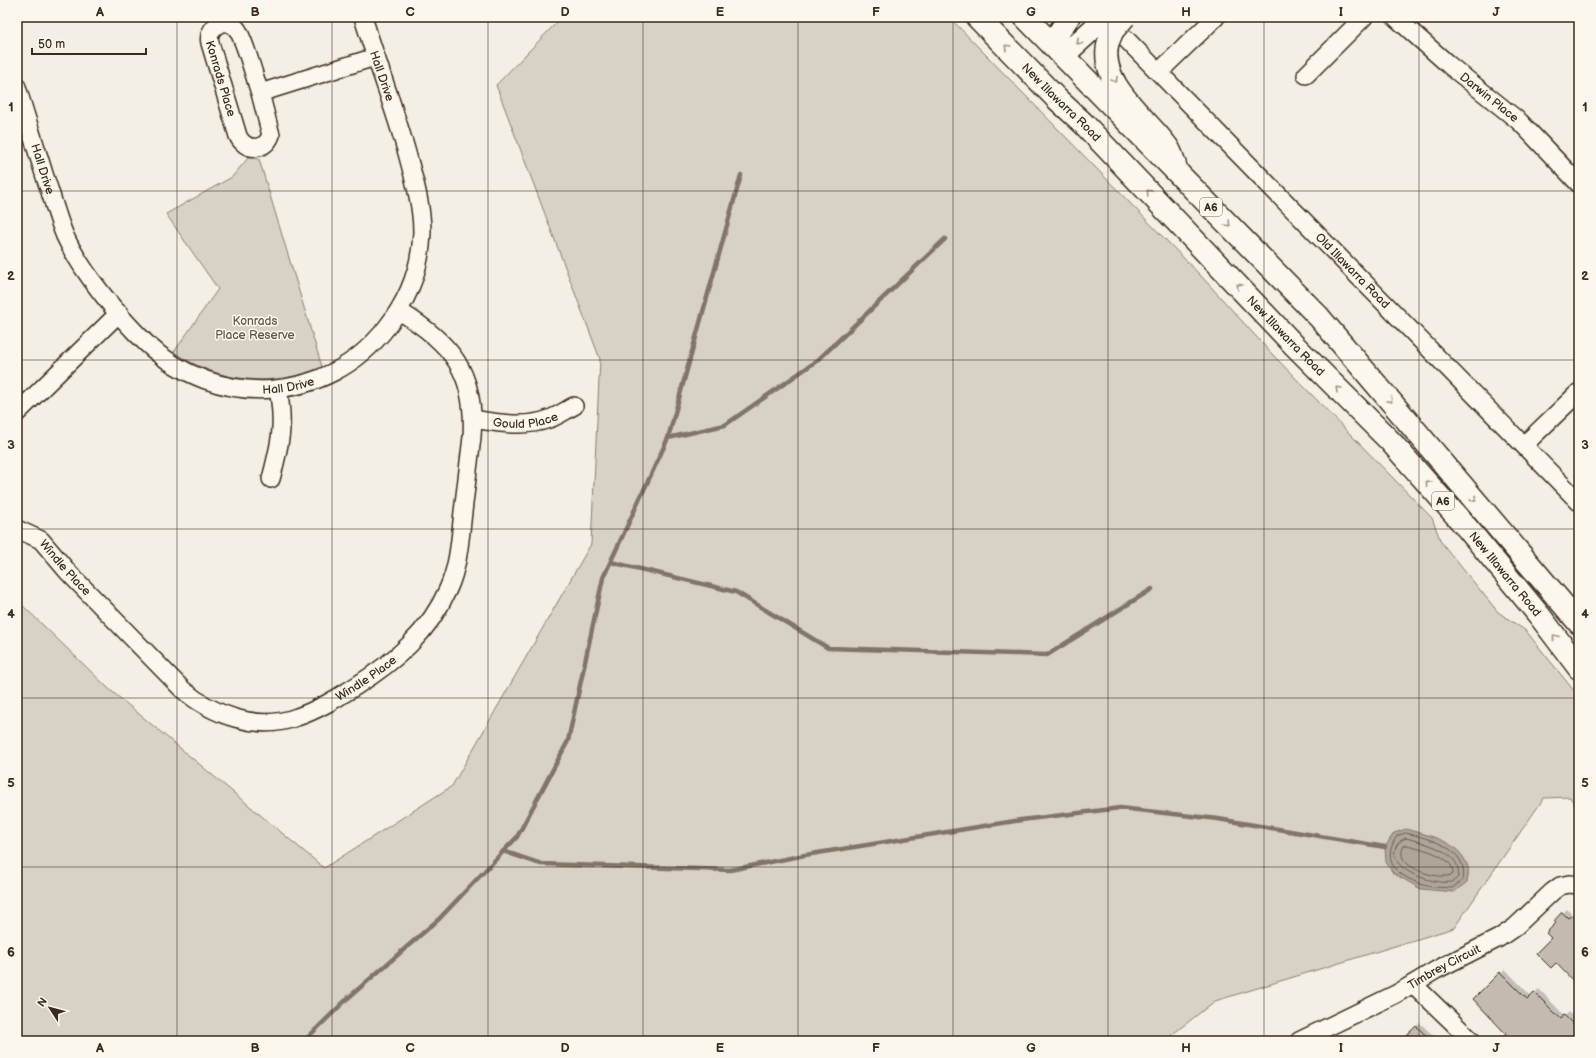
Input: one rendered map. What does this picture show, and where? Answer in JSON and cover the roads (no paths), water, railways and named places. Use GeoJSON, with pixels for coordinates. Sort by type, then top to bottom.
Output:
{"type":"FeatureCollection","features":[{"type":"Feature","properties":{"kind":"highway","name":"New Illawarra Road"},"geometry":{"type":"LineString","coordinates":[[978,17],[1083,123],[1294,345],[1391,442],[1468,529],[1579,668]]}},
{"type":"Feature","properties":{"kind":"highway","name":"New Illawarra Road"},"geometry":{"type":"LineString","coordinates":[[1025,17],[1319,317],[1579,623]]}},
{"type":"Feature","properties":{"kind":"highway"},"geometry":{"type":"LineString","coordinates":[[1037,77],[1058,50]]}},
{"type":"Feature","properties":{"kind":"main road"},"geometry":{"type":"LineString","coordinates":[[1058,50],[1069,17]]}},
{"type":"Feature","properties":{"kind":"main road"},"geometry":{"type":"LineString","coordinates":[[1125,17],[1113,31],[1117,41],[1106,55],[1110,70],[1133,109],[1169,148],[1178,173]]}},
{"type":"Feature","properties":{"kind":"main road"},"geometry":{"type":"LineString","coordinates":[[1058,50],[1100,23]]}},
{"type":"Feature","properties":{"kind":"street","name":"Hall Drive"},"geometry":{"type":"LineString","coordinates":[[17,87],[57,214],[66,237],[88,274],[119,313],[147,344],[163,357],[199,378],[217,384],[240,388],[278,389],[311,383],[348,364],[382,334],[399,311],[407,297],[418,265],[421,248],[421,211],[418,192],[363,17]]}},
{"type":"Feature","properties":{"kind":"street"},"geometry":{"type":"LineString","coordinates":[[1161,74],[1166,65],[1216,17]]}},
{"type":"Feature","properties":{"kind":"street"},"geometry":{"type":"LineString","coordinates":[[1306,75],[1364,17]]}},
{"type":"Feature","properties":{"kind":"street","name":"Darwin Place"},"geometry":{"type":"LineString","coordinates":[[1395,17],[1448,65],[1520,122],[1579,184]]}},
{"type":"Feature","properties":{"kind":"street","name":"Konrads Place"},"geometry":{"type":"LineString","coordinates":[[223,23],[230,24],[238,31],[260,93],[271,135],[265,144],[259,148],[252,148],[242,143],[238,136],[210,43],[210,33],[216,25],[223,23]]}},
{"type":"Feature","properties":{"kind":"street","name":"Old Illawarra Road"},"geometry":{"type":"LineString","coordinates":[[1117,41],[1161,74],[1579,502]]}},
{"type":"Feature","properties":{"kind":"street"},"geometry":{"type":"LineString","coordinates":[[260,93],[375,57]]}},
{"type":"Feature","properties":{"kind":"street","name":"Windle Place"},"geometry":{"type":"LineString","coordinates":[[17,530],[41,540],[68,572],[182,690],[194,700],[226,716],[241,720],[279,721],[296,718],[329,703],[391,662],[413,643],[441,603],[452,579],[458,558],[473,419],[469,390],[456,360],[443,343],[429,330],[399,311]]}},
{"type":"Feature","properties":{"kind":"street"},"geometry":{"type":"LineString","coordinates":[[17,413],[119,313]]}},
{"type":"Feature","properties":{"kind":"street"},"geometry":{"type":"LineString","coordinates":[[271,479],[282,433],[281,405],[278,389]]}},
{"type":"Feature","properties":{"kind":"street"},"geometry":{"type":"LineString","coordinates":[[1524,445],[1579,392]]}},
{"type":"Feature","properties":{"kind":"street","name":"Gould Place"},"geometry":{"type":"LineString","coordinates":[[473,419],[520,424],[537,422],[550,419],[574,406]]}},
{"type":"Feature","properties":{"kind":"street","name":"Timbrey Circuit"},"geometry":{"type":"LineString","coordinates":[[1299,1041],[1396,994],[1436,970],[1500,938],[1515,927],[1560,886],[1569,884],[1579,886]]}},
{"type":"Feature","properties":{"kind":"street"},"geometry":{"type":"LineString","coordinates":[[1413,984],[1472,1041]]}},
{"type":"Feature","properties":{"kind":"water"},"geometry":{"type":"Polygon","coordinates":[[[1406,829],[1442,840],[1458,851],[1464,858],[1468,867],[1467,882],[1454,892],[1421,889],[1393,873],[1386,862],[1385,847],[1394,833],[1406,829]]]}},
{"type":"Feature","properties":{"kind":"waterway"},"geometry":{"type":"LineString","coordinates":[[304,1041],[348,998],[439,919],[517,837],[568,741],[603,578],[668,438],[741,175]]}},
{"type":"Feature","properties":{"kind":"waterway"},"geometry":{"type":"LineString","coordinates":[[668,438],[725,425],[818,360],[945,239]]}},
{"type":"Feature","properties":{"kind":"waterway"},"geometry":{"type":"LineString","coordinates":[[611,562],[736,592],[828,648],[1047,655],[1152,589]]}},
{"type":"Feature","properties":{"kind":"waterway"},"geometry":{"type":"LineString","coordinates":[[503,851],[541,864],[730,870],[805,855],[1021,820],[1120,808],[1218,819],[1385,847]]}},
{"type":"Feature","properties":{"kind":"waterway"},"geometry":{"type":"LineString","coordinates":[[17,1037],[24,1041]]}},
{"type":"Feature","properties":{"kind":"park label","name":"Konrads Place Reserve"},"geometry":{"type":"Point","coordinates":[255,328]}}]}
